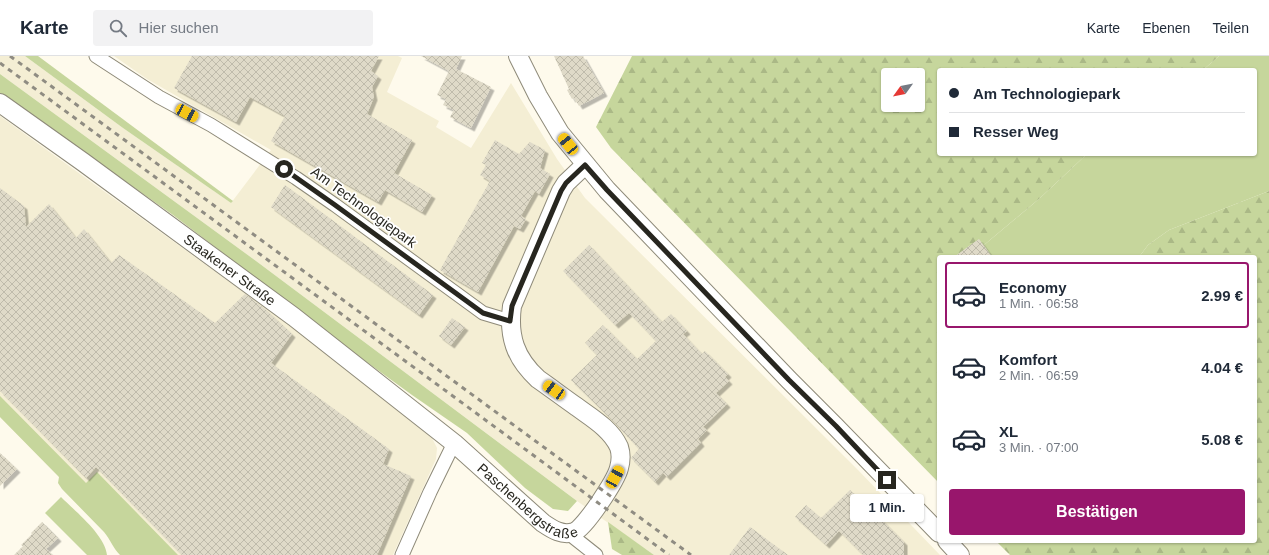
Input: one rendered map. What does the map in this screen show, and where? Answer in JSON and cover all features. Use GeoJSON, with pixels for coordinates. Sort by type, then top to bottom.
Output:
{"type":"FeatureCollection","features":[{"type":"Feature","properties":{"kind":"street","name":"Am Technologiepark"},"geometry":{"type":"LineString","coordinates":[[96,56],[146,89],[211,125],[296,178],[483,313],[510,321]]}},
{"type":"Feature","properties":{"kind":"street"},"geometry":{"type":"LineString","coordinates":[[518,56],[538,96],[560,133],[607,190],[789,380],[836,426],[937,531]]}},
{"type":"Feature","properties":{"kind":"street","name":"Staakener Straße"},"geometry":{"type":"LineString","coordinates":[[0,103],[294,317],[454,443]]}},
{"type":"Feature","properties":{"kind":"street","name":"Paschenbergstraße"},"geometry":{"type":"LineString","coordinates":[[454,443],[543,523],[556,532],[575,532],[581,527],[590,517],[619,469],[619,447],[608,430],[528,370],[515,349],[510,321],[512,306],[561,191],[566,183],[585,165]]}},
{"type":"Feature","properties":{"kind":"street"},"geometry":{"type":"LineString","coordinates":[[402,555],[454,443]]}},
{"type":"Feature","properties":{"kind":"street"},"geometry":{"type":"LineString","coordinates":[[567,532],[596,555]]}},
{"type":"Feature","properties":{"kind":"street"},"geometry":{"type":"LineString","coordinates":[[949,543],[960,555]]}},
{"type":"Feature","properties":{"kind":"shaded area"},"geometry":{"type":"Polygon","coordinates":[[[0,56],[25,56],[123,128],[231,203],[271,150],[147,79],[114,56],[398,56],[402,58],[387,92],[439,121],[436,127],[471,148],[511,83],[557,159],[585,198],[858,470],[940,555],[654,555],[577,501],[256,261],[0,74],[0,56]]]}},
{"type":"Feature","properties":{"kind":"shaded area"},"geometry":{"type":"Polygon","coordinates":[[[0,116],[289,325],[432,438],[437,448],[436,459],[393,555],[136,555],[0,417],[0,116]]]}},
{"type":"Feature","properties":{"kind":"green space"},"geometry":{"type":"Polygon","coordinates":[[[25,56],[38,56],[233,201],[231,203],[123,128],[25,56]]]}},
{"type":"Feature","properties":{"kind":"green space"},"geometry":{"type":"Polygon","coordinates":[[[632,56],[1219,56],[1205,68],[937,68],[937,156],[1085,156],[1039,199],[984,245],[991,255],[937,255],[937,481],[611,148],[596,127],[632,56]]]}},
{"type":"Feature","properties":{"kind":"green space"},"geometry":{"type":"Polygon","coordinates":[[[1219,56],[1269,56],[1269,191],[1169,230],[1148,245],[1140,255],[991,255],[984,245],[1039,199],[1085,156],[1257,156],[1257,68],[1205,68],[1219,56]]]}},
{"type":"Feature","properties":{"kind":"green space"},"geometry":{"type":"Polygon","coordinates":[[[0,74],[256,261],[577,501],[568,511],[553,509],[525,488],[467,433],[357,355],[173,215],[0,93],[0,74]]]}},
{"type":"Feature","properties":{"kind":"green space"},"geometry":{"type":"Polygon","coordinates":[[[1269,191],[1269,555],[1010,555],[998,543],[1257,543],[1257,255],[1140,255],[1148,245],[1169,230],[1269,191]]]}},
{"type":"Feature","properties":{"kind":"green space"},"geometry":{"type":"Polygon","coordinates":[[[0,396],[86,483],[97,472],[178,555],[120,555],[104,532],[62,489],[58,483],[59,477],[0,417],[0,396]]]}},
{"type":"Feature","properties":{"kind":"green space"},"geometry":{"type":"Polygon","coordinates":[[[61,497],[81,516],[101,539],[107,555],[87,555],[45,513],[61,497]]]}},
{"type":"Feature","properties":{"kind":"green space"},"geometry":{"type":"Polygon","coordinates":[[[608,522],[654,555],[622,555],[612,549],[608,522]]]}},
{"type":"Feature","properties":{"kind":"building"},"geometry":{"type":"Polygon","coordinates":[[[192,56],[379,56],[371,71],[378,76],[372,87],[374,97],[367,114],[412,140],[394,173],[432,195],[422,212],[385,190],[378,202],[271,141],[285,116],[250,97],[236,122],[174,88],[192,56]]]}},
{"type":"Feature","properties":{"kind":"building"},"geometry":{"type":"Polygon","coordinates":[[[421,56],[462,56],[456,69],[491,87],[471,128],[450,117],[454,110],[443,105],[446,99],[437,95],[449,71],[421,56]]]}},
{"type":"Feature","properties":{"kind":"building"},"geometry":{"type":"Polygon","coordinates":[[[554,56],[583,56],[604,93],[579,106],[574,98],[572,99],[567,90],[569,89],[554,56]]]}},
{"type":"Feature","properties":{"kind":"building"},"geometry":{"type":"Polygon","coordinates":[[[495,140],[519,154],[530,142],[545,150],[540,168],[550,174],[539,194],[535,191],[521,216],[526,219],[520,229],[514,226],[478,292],[440,270],[490,181],[480,175],[486,165],[482,163],[495,140]]]}},
{"type":"Feature","properties":{"kind":"building"},"geometry":{"type":"Polygon","coordinates":[[[285,185],[433,295],[419,315],[271,207],[285,185]]]}},
{"type":"Feature","properties":{"kind":"building"},"geometry":{"type":"Polygon","coordinates":[[[0,188],[24,206],[26,227],[49,204],[76,238],[84,229],[111,263],[119,255],[215,323],[245,294],[265,309],[292,334],[271,363],[389,449],[383,464],[411,476],[377,555],[182,555],[96,467],[86,478],[0,391],[0,188]]]}},
{"type":"Feature","properties":{"kind":"building"},"geometry":{"type":"Polygon","coordinates":[[[979,239],[991,255],[957,255],[979,239]]]}},
{"type":"Feature","properties":{"kind":"building"},"geometry":{"type":"Polygon","coordinates":[[[589,245],[662,322],[671,314],[687,331],[683,334],[702,354],[705,351],[728,374],[725,377],[729,381],[716,393],[727,404],[703,427],[707,430],[698,439],[701,443],[667,477],[663,473],[655,482],[631,458],[639,449],[571,380],[597,355],[585,343],[603,325],[637,359],[656,341],[629,313],[615,325],[563,271],[589,245]]]}},
{"type":"Feature","properties":{"kind":"building"},"geometry":{"type":"Polygon","coordinates":[[[452,318],[465,327],[451,345],[439,336],[452,318]]]}},
{"type":"Feature","properties":{"kind":"building"},"geometry":{"type":"Polygon","coordinates":[[[0,453],[17,469],[0,486],[0,453]]]}},
{"type":"Feature","properties":{"kind":"building"},"geometry":{"type":"Polygon","coordinates":[[[850,490],[904,542],[904,555],[863,555],[839,531],[826,545],[795,517],[806,505],[821,518],[850,490]]]}},
{"type":"Feature","properties":{"kind":"building"},"geometry":{"type":"Polygon","coordinates":[[[42,522],[58,538],[46,549],[53,555],[14,555],[23,546],[21,545],[32,534],[31,533],[42,522]]]}},
{"type":"Feature","properties":{"kind":"building"},"geometry":{"type":"Polygon","coordinates":[[[750,527],[788,555],[729,555],[750,527]]]}},
{"type":"Feature","properties":{"kind":"railway"},"geometry":{"type":"LineString","coordinates":[[10,56],[691,555]]}},
{"type":"Feature","properties":{"kind":"railway"},"geometry":{"type":"LineString","coordinates":[[0,63],[669,555]]}},
{"type":"Feature","properties":{"kind":"route"},"geometry":{"type":"LineString","coordinates":[[284,169],[483,313],[510,321],[512,306],[561,191],[566,183],[585,165],[607,190],[789,380],[836,426],[887,480]]}}]}
